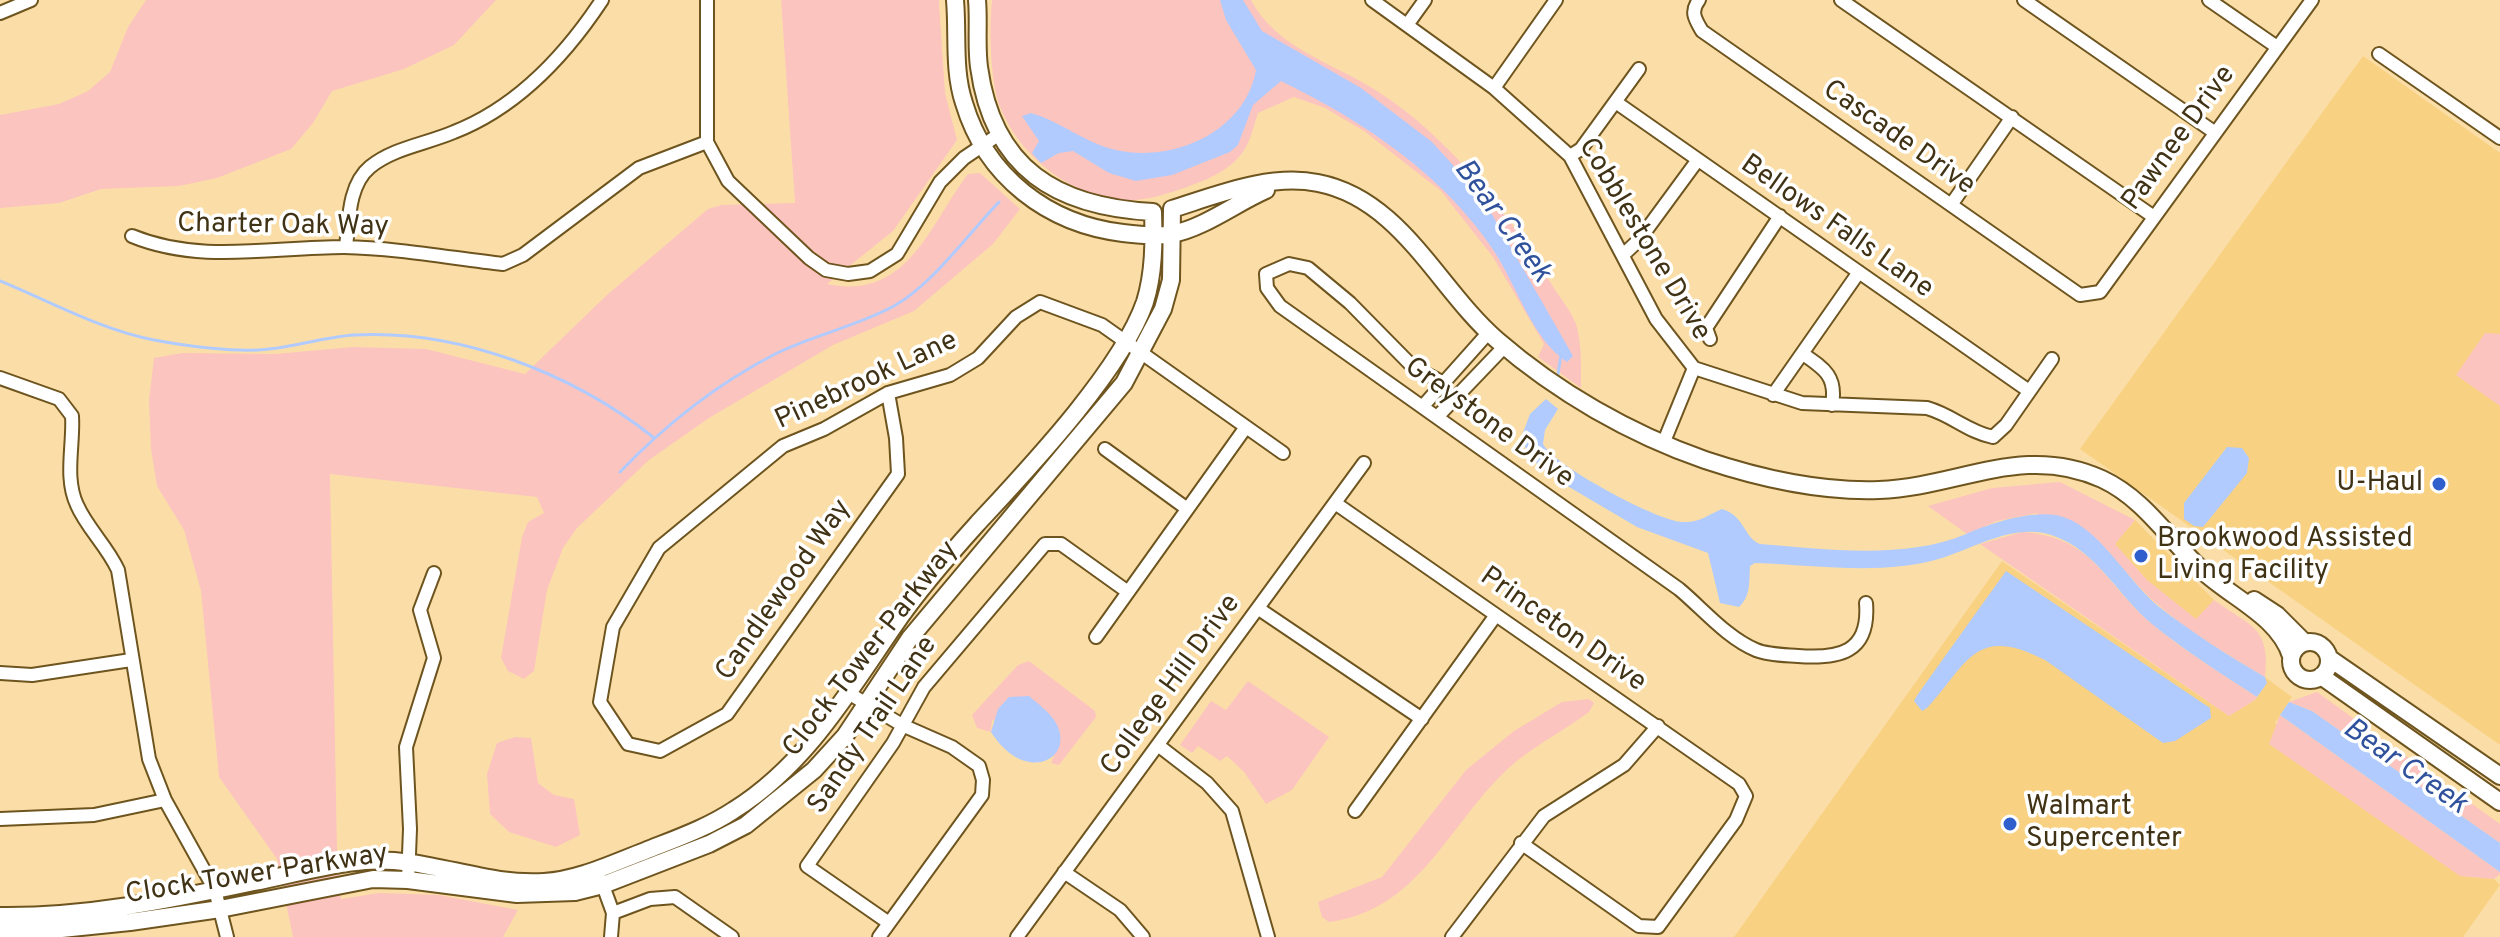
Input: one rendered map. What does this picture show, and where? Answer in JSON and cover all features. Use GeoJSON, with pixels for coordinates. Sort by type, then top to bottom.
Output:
{"type":"FeatureCollection","features":[{"type":"Feature","properties":{"kind":"street"},"geometry":{"type":"LineString","coordinates":[[0,13],[31,0]]}},
{"type":"Feature","properties":{"kind":"street"},"geometry":{"type":"LineString","coordinates":[[346,247],[354,189],[368,168],[397,152],[457,132],[527,89],[573,44],[602,0]]}},
{"type":"Feature","properties":{"kind":"street"},"geometry":{"type":"LineString","coordinates":[[707,0],[707,142],[728,181],[809,258],[826,270],[848,274],[870,271],[897,254],[933,190],[998,135]]}},
{"type":"Feature","properties":{"kind":"street"},"geometry":{"type":"LineString","coordinates":[[955,0],[957,66],[963,103],[982,146],[1011,184],[1068,221],[1110,232],[1173,234],[1289,180]]}},
{"type":"Feature","properties":{"kind":"street"},"geometry":{"type":"LineString","coordinates":[[977,0],[979,64],[985,97],[998,135],[1026,168],[1076,200],[1114,210],[1153,212],[1239,188],[1289,180],[1319,183],[1356,196],[1393,222],[1489,332],[1505,346],[1574,397],[1663,444],[1708,461],[1774,478],[1865,489],[1931,484],[2020,463],[2061,465],[2103,480],[2141,503],[2204,572],[2277,630],[2291,656],[2291,666],[2299,677],[2310,680],[2321,676],[2329,658]]}},
{"type":"Feature","properties":{"kind":"street","name":"Cobblestone Drive"},"geometry":{"type":"LineString","coordinates":[[1372,0],[1494,88],[1570,156],[1656,319],[1694,368],[1663,444]]}},
{"type":"Feature","properties":{"kind":"street"},"geometry":{"type":"LineString","coordinates":[[1407,25],[1425,0]]}},
{"type":"Feature","properties":{"kind":"street"},"geometry":{"type":"LineString","coordinates":[[1494,88],[1556,0]]}},
{"type":"Feature","properties":{"kind":"street","name":"Cascade Drive"},"geometry":{"type":"LineString","coordinates":[[1699,0],[1694,7],[1694,18],[1702,31],[2080,295]]}},
{"type":"Feature","properties":{"kind":"street"},"geometry":{"type":"LineString","coordinates":[[1841,0],[2154,217]]}},
{"type":"Feature","properties":{"kind":"street"},"geometry":{"type":"LineString","coordinates":[[2024,0],[2214,132]]}},
{"type":"Feature","properties":{"kind":"street"},"geometry":{"type":"LineString","coordinates":[[2209,0],[2277,47]]}},
{"type":"Feature","properties":{"kind":"street","name":"Pawnee Drive"},"geometry":{"type":"LineString","coordinates":[[2080,295],[2100,292],[2312,0]]}},
{"type":"Feature","properties":{"kind":"street"},"geometry":{"type":"LineString","coordinates":[[2379,54],[2500,138]]}},
{"type":"Feature","properties":{"kind":"street"},"geometry":{"type":"LineString","coordinates":[[1570,156],[1581,149],[1639,69]]}},
{"type":"Feature","properties":{"kind":"street","name":"Bellows Falls Lane"},"geometry":{"type":"LineString","coordinates":[[1617,103],[2029,391]]}},
{"type":"Feature","properties":{"kind":"street"},"geometry":{"type":"LineString","coordinates":[[1951,205],[2012,117]]}},
{"type":"Feature","properties":{"kind":"street","name":"Charter Oak Way"},"geometry":{"type":"LineString","coordinates":[[132,236],[162,249],[219,253],[346,247],[503,264],[523,255],[639,168],[707,142]]}},
{"type":"Feature","properties":{"kind":"street"},"geometry":{"type":"LineString","coordinates":[[1624,254],[1639,240],[1697,161]]}},
{"type":"Feature","properties":{"kind":"street","name":"Clock Tower Parkway"},"geometry":{"type":"LineString","coordinates":[[0,929],[68,929],[220,909],[373,879],[408,880],[547,896],[709,844],[746,825],[814,770],[866,704],[910,638],[1100,416],[1142,352],[1163,309],[1171,280],[1172,209]]}},
{"type":"Feature","properties":{"kind":"street","name":"Clock Tower Parkway"},"geometry":{"type":"LineString","coordinates":[[0,916],[41,917],[119,909],[365,861],[410,861],[506,881],[545,882],[601,877],[734,811],[806,749],[850,694],[898,620],[1077,409],[1125,342],[1145,302],[1154,235],[1153,212]]}},
{"type":"Feature","properties":{"kind":"street"},"geometry":{"type":"LineString","coordinates":[[1710,339],[1706,328],[1715,310],[1780,216]]}},
{"type":"Feature","properties":{"kind":"street","name":"Greystone Drive"},"geometry":{"type":"LineString","coordinates":[[1444,383],[1413,367],[1350,303],[1308,268],[1289,264],[1266,274],[1267,288],[1280,306],[1679,589],[1737,639],[1758,651],[1832,658],[1847,652],[1867,619],[1866,603]]}},
{"type":"Feature","properties":{"kind":"street"},"geometry":{"type":"LineString","coordinates":[[1773,395],[1859,272]]}},
{"type":"Feature","properties":{"kind":"street","name":"Pinebrook Lane"},"geometry":{"type":"LineString","coordinates":[[628,744],[600,702],[613,627],[659,548],[783,446],[824,429],[888,393],[950,375],[978,358],[1016,317],[1040,302],[1102,325],[1125,342]]}},
{"type":"Feature","properties":{"kind":"street"},"geometry":{"type":"LineString","coordinates":[[1423,406],[1489,332]]}},
{"type":"Feature","properties":{"kind":"street"},"geometry":{"type":"LineString","coordinates":[[1125,342],[1283,453]]}},
{"type":"Feature","properties":{"kind":"street"},"geometry":{"type":"LineString","coordinates":[[1438,416],[1505,346]]}},
{"type":"Feature","properties":{"kind":"street"},"geometry":{"type":"LineString","coordinates":[[1803,354],[1828,372],[1835,386],[1832,405]]}},
{"type":"Feature","properties":{"kind":"street"},"geometry":{"type":"LineString","coordinates":[[1694,368],[1773,395],[1832,405],[1927,408],[1946,414],[1975,433],[1993,437],[2006,425],[2052,359]]}},
{"type":"Feature","properties":{"kind":"street"},"geometry":{"type":"LineString","coordinates":[[0,378],[59,399],[72,416],[70,476],[77,505],[108,547],[118,570],[149,759],[165,800],[215,890],[227,937]]}},
{"type":"Feature","properties":{"kind":"street","name":"Candlewood Way"},"geometry":{"type":"LineString","coordinates":[[628,744],[660,751],[727,714],[898,474],[896,438],[888,393]]}},
{"type":"Feature","properties":{"kind":"street"},"geometry":{"type":"LineString","coordinates":[[1096,637],[1246,427]]}},
{"type":"Feature","properties":{"kind":"street"},"geometry":{"type":"LineString","coordinates":[[1105,449],[1186,508]]}},
{"type":"Feature","properties":{"kind":"street","name":"College Hill Drive"},"geometry":{"type":"LineString","coordinates":[[1017,937],[1364,463]]}},
{"type":"Feature","properties":{"kind":"street","name":"Princeton Drive"},"geometry":{"type":"LineString","coordinates":[[1335,503],[1658,726],[1739,784],[1746,796],[1743,809],[1658,927],[1639,926],[1521,843]]}},
{"type":"Feature","properties":{"kind":"street","name":"Sandy Trail Lane"},"geometry":{"type":"LineString","coordinates":[[889,923],[807,866],[924,687],[956,647],[1006,594],[1045,544],[1061,544],[1128,592]]}},
{"type":"Feature","properties":{"kind":"street"},"geometry":{"type":"LineString","coordinates":[[2204,572],[2277,615],[2304,642],[2321,645],[2329,658],[2500,776]]}},
{"type":"Feature","properties":{"kind":"street"},"geometry":{"type":"LineString","coordinates":[[408,880],[406,747],[434,658],[420,610],[434,573]]}},
{"type":"Feature","properties":{"kind":"street"},"geometry":{"type":"LineString","coordinates":[[1259,609],[1422,719]]}},
{"type":"Feature","properties":{"kind":"street"},"geometry":{"type":"LineString","coordinates":[[1355,811],[1496,615]]}},
{"type":"Feature","properties":{"kind":"street"},"geometry":{"type":"LineString","coordinates":[[2291,656],[2304,642]]}},
{"type":"Feature","properties":{"kind":"street"},"geometry":{"type":"LineString","coordinates":[[0,673],[32,675],[131,660]]}},
{"type":"Feature","properties":{"kind":"street"},"geometry":{"type":"LineString","coordinates":[[2321,676],[2500,802]]}},
{"type":"Feature","properties":{"kind":"street"},"geometry":{"type":"LineString","coordinates":[[850,694],[902,725],[952,747],[979,766],[983,780],[982,795],[879,937]]}},
{"type":"Feature","properties":{"kind":"street"},"geometry":{"type":"LineString","coordinates":[[1455,936],[1544,816],[1624,765],[1658,726]]}},
{"type":"Feature","properties":{"kind":"street"},"geometry":{"type":"LineString","coordinates":[[1159,746],[1206,782],[1232,811],[1268,937]]}},
{"type":"Feature","properties":{"kind":"street"},"geometry":{"type":"LineString","coordinates":[[0,819],[94,815],[165,800]]}},
{"type":"Feature","properties":{"kind":"street"},"geometry":{"type":"LineString","coordinates":[[1064,872],[1120,910],[1143,937]]}},
{"type":"Feature","properties":{"kind":"street"},"geometry":{"type":"LineString","coordinates":[[601,877],[613,913],[611,937]]}},
{"type":"Feature","properties":{"kind":"street"},"geometry":{"type":"LineString","coordinates":[[613,913],[650,899],[675,897],[732,937]]}},
{"type":"Feature","properties":{"kind":"shaded area"},"geometry":{"type":"Polygon","coordinates":[[[146,0],[496,0],[454,45],[404,69],[332,91],[313,123],[291,149],[217,178],[179,186],[101,189],[59,203],[0,208],[0,115],[59,104],[88,91],[110,72],[128,27],[146,0]]]}},
{"type":"Feature","properties":{"kind":"shaded area"},"geometry":{"type":"Polygon","coordinates":[[[781,0],[939,0],[945,93],[957,140],[893,231],[827,284],[855,286],[878,281],[897,270],[928,236],[968,174],[980,173],[1020,209],[993,244],[914,311],[833,345],[709,418],[649,460],[577,528],[563,548],[547,590],[534,671],[524,679],[508,671],[501,658],[522,537],[528,522],[544,513],[537,497],[330,474],[337,850],[341,899],[379,893],[439,895],[518,910],[503,937],[293,937],[277,859],[219,777],[201,591],[184,530],[157,486],[151,449],[149,400],[154,358],[182,353],[275,354],[353,347],[426,349],[525,374],[608,294],[708,209],[722,205],[795,203],[781,0]]]}},
{"type":"Feature","properties":{"kind":"shaded area"},"geometry":{"type":"Polygon","coordinates":[[[992,0],[1251,0],[1262,17],[1290,43],[1377,91],[1429,131],[1475,178],[1516,231],[1573,316],[1580,343],[1581,388],[1538,357],[1544,344],[1493,257],[1441,191],[1364,131],[1325,108],[1294,97],[1258,113],[1246,147],[1234,162],[1208,178],[1158,196],[1135,200],[1108,198],[1069,184],[1022,144],[1001,109],[991,55],[992,0]]]}},
{"type":"Feature","properties":{"kind":"shaded area"},"geometry":{"type":"Polygon","coordinates":[[[2363,56],[2500,153],[2500,745],[2080,449],[2363,56]]]}},
{"type":"Feature","properties":{"kind":"shaded area"},"geometry":{"type":"Polygon","coordinates":[[[2485,333],[2500,334],[2500,406],[2456,375],[2485,333]]]}},
{"type":"Feature","properties":{"kind":"shaded area"},"geometry":{"type":"Polygon","coordinates":[[[2060,482],[2135,520],[2115,544],[2147,580],[2196,619],[2214,600],[2248,623],[2265,648],[2265,677],[2169,614],[2103,548],[2072,525],[2055,518],[2036,517],[2037,513],[1997,521],[1967,534],[1928,506],[1992,488],[2060,482]]]}},
{"type":"Feature","properties":{"kind":"shaded area"},"geometry":{"type":"Polygon","coordinates":[[[2135,520],[2214,600],[2196,620],[2147,580],[2115,544],[2135,520]]]}},
{"type":"Feature","properties":{"kind":"shaded area"},"geometry":{"type":"Polygon","coordinates":[[[2022,532],[2065,542],[2081,552],[2150,622],[2188,652],[2257,697],[2255,700],[2229,716],[1980,544],[2022,532]]]}},
{"type":"Feature","properties":{"kind":"shaded area"},"geometry":{"type":"Polygon","coordinates":[[[2002,561],[2229,716],[2255,700],[2267,683],[2265,677],[2292,697],[2275,723],[2460,876],[2494,879],[2500,885],[2463,937],[1734,937],[2002,561]]]}},
{"type":"Feature","properties":{"kind":"shaded area"},"geometry":{"type":"Polygon","coordinates":[[[1029,661],[1095,711],[1096,717],[1059,765],[1051,763],[1059,743],[992,720],[991,732],[977,728],[972,715],[1018,665],[1029,661]]]}},
{"type":"Feature","properties":{"kind":"shaded area"},"geometry":{"type":"Polygon","coordinates":[[[1248,681],[1329,737],[1292,790],[1266,804],[1244,772],[1227,756],[1220,761],[1198,746],[1192,753],[1180,745],[1211,701],[1226,710],[1248,681]]]}},
{"type":"Feature","properties":{"kind":"shaded area"},"geometry":{"type":"Polygon","coordinates":[[[2317,692],[2500,824],[2500,843],[2312,711],[2289,702],[2317,692]]]}},
{"type":"Feature","properties":{"kind":"shaded area"},"geometry":{"type":"Polygon","coordinates":[[[1589,699],[1594,703],[1589,712],[1518,760],[1495,782],[1413,880],[1389,899],[1362,914],[1329,922],[1322,917],[1318,902],[1382,877],[1466,770],[1514,731],[1562,702],[1589,699]]]}},
{"type":"Feature","properties":{"kind":"shaded area"},"geometry":{"type":"Polygon","coordinates":[[[2280,715],[2500,874],[2494,879],[2460,876],[2269,744],[2280,715]]]}},
{"type":"Feature","properties":{"kind":"shaded area"},"geometry":{"type":"Polygon","coordinates":[[[515,737],[531,738],[538,783],[554,795],[574,799],[580,835],[556,847],[509,832],[490,814],[487,774],[497,743],[515,737]]]}},
{"type":"Feature","properties":{"kind":"water"},"geometry":{"type":"Polygon","coordinates":[[[1220,0],[1243,0],[1262,31],[1361,88],[1432,142],[1482,197],[1573,356],[1567,362],[1544,340],[1494,251],[1451,198],[1426,174],[1371,132],[1281,81],[1253,105],[1238,145],[1230,152],[1172,175],[1136,181],[1109,173],[1073,151],[1059,153],[1041,163],[1032,153],[1039,141],[1022,116],[1031,113],[1105,147],[1138,153],[1182,147],[1222,126],[1238,110],[1249,92],[1256,70],[1226,20],[1220,0]]]}},
{"type":"Feature","properties":{"kind":"water"},"geometry":{"type":"Polygon","coordinates":[[[1546,399],[1558,409],[1545,430],[1543,444],[1565,465],[1630,502],[1669,519],[1694,521],[1722,509],[1730,512],[1760,544],[1837,550],[1891,550],[1942,542],[1988,525],[2029,515],[2066,518],[2103,545],[2158,606],[2265,677],[2267,683],[2257,697],[2217,671],[2152,624],[2083,552],[2040,532],[2011,534],[1942,558],[1896,567],[1755,563],[1750,566],[1749,588],[1743,603],[1739,607],[1720,603],[1708,553],[1637,527],[1564,484],[1531,459],[1521,438],[1530,414],[1546,399]]]}},
{"type":"Feature","properties":{"kind":"water"},"geometry":{"type":"Polygon","coordinates":[[[2227,447],[2242,448],[2249,458],[2247,473],[2203,527],[2194,526],[2184,519],[2184,503],[2227,447]]]}},
{"type":"Feature","properties":{"kind":"water"},"geometry":{"type":"Polygon","coordinates":[[[2006,571],[2210,708],[2211,718],[2175,741],[2163,743],[2045,660],[2003,646],[1975,654],[1922,711],[1914,701],[1918,694],[2006,571]]]}},
{"type":"Feature","properties":{"kind":"water"},"geometry":{"type":"Polygon","coordinates":[[[1029,696],[1053,719],[1060,736],[1059,747],[1053,756],[1044,761],[1018,758],[1004,749],[991,732],[998,709],[1009,697],[1029,696]]]}},
{"type":"Feature","properties":{"kind":"water"},"geometry":{"type":"Polygon","coordinates":[[[2289,702],[2312,711],[2500,843],[2500,872],[2280,715],[2289,702]]]}},
{"type":"Feature","properties":{"kind":"waterway"},"geometry":{"type":"LineString","coordinates":[[620,472],[655,438],[733,378],[790,347],[880,313],[908,297],[936,272],[999,202]]}},
{"type":"Feature","properties":{"kind":"waterway"},"geometry":{"type":"LineString","coordinates":[[0,281],[114,329],[181,344],[256,350],[343,336],[394,335],[434,339],[473,348],[512,360],[587,393],[653,437]]}},
{"type":"Feature","properties":{"kind":"waterway","name":"Bear Creek"},"geometry":{"type":"LineString","coordinates":[[1558,374],[1561,355]]}},
{"type":"Feature","properties":{"kind":"place","name":"U-Haul"},"geometry":{"type":"Point","coordinates":[2439,484]}},
{"type":"Feature","properties":{"kind":"place","name":"Brookwood Assisted Living Facility"},"geometry":{"type":"Point","coordinates":[2141,556]}},
{"type":"Feature","properties":{"kind":"place","name":"Walmart Supercenter"},"geometry":{"type":"Point","coordinates":[2010,824]}}]}
